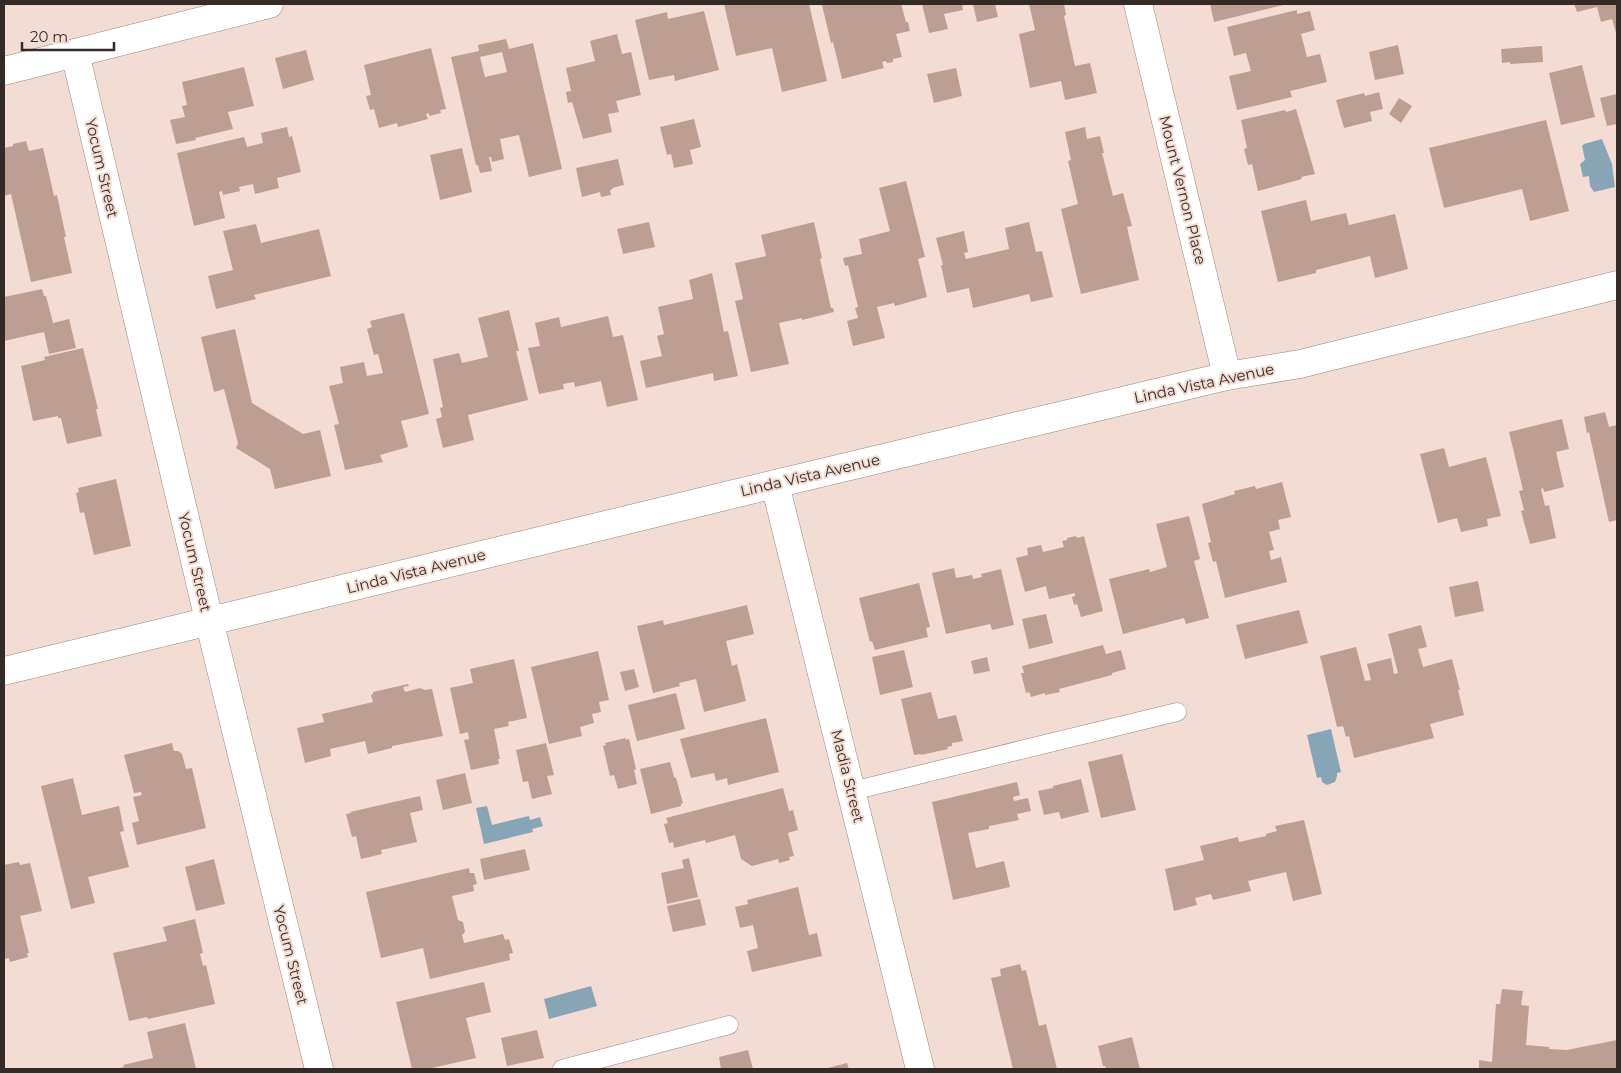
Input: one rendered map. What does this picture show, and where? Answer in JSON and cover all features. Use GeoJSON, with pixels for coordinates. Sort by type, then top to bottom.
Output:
{"type":"FeatureCollection","features":[{"type":"Feature","properties":{"kind":"street"},"geometry":{"type":"LineString","coordinates":[[4,71],[268,4]]}},
{"type":"Feature","properties":{"kind":"street","name":"Mount Vernon Place"},"geometry":{"type":"LineString","coordinates":[[1138,4],[1228,376]]}},
{"type":"Feature","properties":{"kind":"street","name":"Yocum Street"},"geometry":{"type":"LineString","coordinates":[[75,53],[209,620],[319,1069]]}},
{"type":"Feature","properties":{"kind":"street","name":"Linda Vista Avenue"},"geometry":{"type":"LineString","coordinates":[[4,671],[209,620],[1228,376],[1300,364],[1617,285]]}},
{"type":"Feature","properties":{"kind":"street","name":"Madia Street"},"geometry":{"type":"LineString","coordinates":[[775,484],[920,1069]]}},
{"type":"Feature","properties":{"kind":"lane"},"geometry":{"type":"LineString","coordinates":[[852,791],[1177,712]]}},
{"type":"Feature","properties":{"kind":"lane"},"geometry":{"type":"LineString","coordinates":[[562,1069],[729,1025]]}},
{"type":"Feature","properties":{"kind":"water"},"geometry":{"type":"Polygon","coordinates":[[[1602,139],[1612,164],[1615,187],[1594,192],[1590,186],[1589,176],[1583,177],[1580,164],[1585,160],[1582,146],[1602,139]]]}},
{"type":"Feature","properties":{"kind":"water"},"geometry":{"type":"Polygon","coordinates":[[[1331,729],[1341,772],[1337,773],[1335,782],[1327,785],[1322,782],[1321,777],[1317,778],[1307,735],[1331,729]]]}},
{"type":"Feature","properties":{"kind":"water"},"geometry":{"type":"Polygon","coordinates":[[[487,806],[492,825],[529,816],[530,820],[540,817],[543,826],[532,829],[533,832],[484,844],[476,808],[487,806]]]}},
{"type":"Feature","properties":{"kind":"water"},"geometry":{"type":"Polygon","coordinates":[[[591,986],[597,1006],[549,1019],[544,999],[591,986]]]}},
{"type":"Feature","properties":{"kind":"building"},"geometry":{"type":"Polygon","coordinates":[[[724,4],[809,4],[827,81],[782,92],[772,48],[736,56],[724,4]]]}},
{"type":"Feature","properties":{"kind":"building"},"geometry":{"type":"Polygon","coordinates":[[[901,4],[910,31],[896,34],[902,57],[893,59],[893,62],[882,62],[884,68],[842,79],[822,5],[901,4]]]}},
{"type":"Feature","properties":{"kind":"building"},"geometry":{"type":"Polygon","coordinates":[[[922,4],[962,4],[963,10],[944,14],[948,29],[929,33],[922,4]]]}},
{"type":"Feature","properties":{"kind":"building"},"geometry":{"type":"Polygon","coordinates":[[[973,4],[995,4],[998,17],[977,22],[973,4]]]}},
{"type":"Feature","properties":{"kind":"building"},"geometry":{"type":"Polygon","coordinates":[[[1029,4],[1064,4],[1066,15],[1064,16],[1075,66],[1090,63],[1097,93],[1065,100],[1061,81],[1030,88],[1019,34],[1035,30],[1029,4]]]}},
{"type":"Feature","properties":{"kind":"building"},"geometry":{"type":"Polygon","coordinates":[[[1210,4],[1287,4],[1214,22],[1210,4]]]}},
{"type":"Feature","properties":{"kind":"building"},"geometry":{"type":"Polygon","coordinates":[[[1574,4],[1617,4],[1617,36],[1612,19],[1601,22],[1597,7],[1577,12],[1574,4]]]}},
{"type":"Feature","properties":{"kind":"building"},"geometry":{"type":"Polygon","coordinates":[[[1297,10],[1297,14],[1310,11],[1315,30],[1301,34],[1307,57],[1320,54],[1327,82],[1290,91],[1292,97],[1237,110],[1229,76],[1251,71],[1246,53],[1234,56],[1227,27],[1297,10]]]}},
{"type":"Feature","properties":{"kind":"building"},"geometry":{"type":"Polygon","coordinates":[[[704,11],[719,70],[675,81],[674,75],[649,80],[635,20],[667,12],[668,19],[704,11]]]}},
{"type":"Feature","properties":{"kind":"building"},"geometry":{"type":"Polygon","coordinates":[[[617,34],[622,54],[631,52],[641,95],[616,101],[619,112],[608,114],[612,132],[583,139],[572,102],[568,103],[566,92],[571,91],[566,68],[595,61],[590,41],[617,34]]]}},
{"type":"Feature","properties":{"kind":"building"},"geometry":{"type":"Polygon","coordinates":[[[506,39],[509,49],[533,43],[562,169],[529,177],[519,135],[500,139],[504,159],[492,162],[491,157],[489,157],[492,171],[480,173],[478,165],[476,165],[451,57],[479,51],[478,45],[506,39]],[[502,52],[480,57],[485,77],[507,72],[502,52]]]}},
{"type":"Feature","properties":{"kind":"building"},"geometry":{"type":"Polygon","coordinates":[[[1398,45],[1404,74],[1375,80],[1369,52],[1398,45]]]}},
{"type":"Feature","properties":{"kind":"building"},"geometry":{"type":"Polygon","coordinates":[[[1542,46],[1543,62],[1502,63],[1501,49],[1542,46]]]}},
{"type":"Feature","properties":{"kind":"building"},"geometry":{"type":"Polygon","coordinates":[[[431,48],[446,109],[440,110],[441,113],[429,116],[429,113],[426,114],[428,119],[398,127],[397,123],[379,128],[374,109],[370,110],[366,96],[371,95],[364,65],[431,48]]]}},
{"type":"Feature","properties":{"kind":"building"},"geometry":{"type":"Polygon","coordinates":[[[306,50],[314,80],[283,89],[275,58],[306,50]]]}},
{"type":"Feature","properties":{"kind":"building"},"geometry":{"type":"Polygon","coordinates":[[[1582,65],[1595,117],[1561,125],[1549,73],[1582,65]]]}},
{"type":"Feature","properties":{"kind":"building"},"geometry":{"type":"Polygon","coordinates":[[[244,67],[254,106],[228,112],[233,129],[176,144],[170,120],[185,117],[182,106],[187,105],[182,82],[244,67]]]}},
{"type":"Feature","properties":{"kind":"building"},"geometry":{"type":"Polygon","coordinates":[[[956,68],[962,96],[934,103],[927,74],[956,68]]]}},
{"type":"Feature","properties":{"kind":"building"},"geometry":{"type":"Polygon","coordinates":[[[1379,92],[1383,109],[1370,112],[1372,121],[1344,128],[1336,100],[1364,93],[1365,96],[1379,92]]]}},
{"type":"Feature","properties":{"kind":"building"},"geometry":{"type":"Polygon","coordinates":[[[1617,94],[1617,124],[1607,126],[1600,98],[1617,94]]]}},
{"type":"Feature","properties":{"kind":"building"},"geometry":{"type":"Polygon","coordinates":[[[1399,98],[1412,106],[1401,123],[1389,114],[1399,98]]]}},
{"type":"Feature","properties":{"kind":"building"},"geometry":{"type":"Polygon","coordinates":[[[1296,109],[1315,174],[1258,191],[1252,164],[1248,165],[1244,149],[1247,148],[1241,120],[1296,109]]]}},
{"type":"Feature","properties":{"kind":"building"},"geometry":{"type":"Polygon","coordinates":[[[694,119],[701,147],[690,150],[693,164],[674,168],[671,154],[667,155],[660,127],[694,119]]]}},
{"type":"Feature","properties":{"kind":"building"},"geometry":{"type":"Polygon","coordinates":[[[1546,120],[1569,211],[1530,221],[1522,189],[1444,208],[1429,148],[1546,120]]]}},
{"type":"Feature","properties":{"kind":"building"},"geometry":{"type":"Polygon","coordinates":[[[287,127],[289,137],[292,136],[301,172],[277,178],[279,188],[255,194],[253,184],[239,187],[240,191],[223,195],[222,191],[219,192],[225,218],[194,226],[177,153],[244,137],[247,147],[263,143],[261,133],[287,127]]]}},
{"type":"Feature","properties":{"kind":"building"},"geometry":{"type":"Polygon","coordinates":[[[1085,127],[1087,139],[1100,136],[1104,153],[1102,153],[1113,196],[1123,193],[1132,226],[1127,227],[1139,280],[1081,294],[1061,209],[1078,204],[1068,161],[1071,160],[1065,132],[1085,127]]]}},
{"type":"Feature","properties":{"kind":"building"},"geometry":{"type":"Polygon","coordinates":[[[26,141],[29,151],[43,148],[54,196],[57,195],[72,273],[31,282],[11,194],[4,196],[4,148],[26,141]]]}},
{"type":"Feature","properties":{"kind":"building"},"geometry":{"type":"Polygon","coordinates":[[[462,148],[472,192],[440,200],[430,155],[462,148]]]}},
{"type":"Feature","properties":{"kind":"building"},"geometry":{"type":"Polygon","coordinates":[[[618,159],[624,185],[612,188],[610,190],[611,195],[601,197],[600,192],[582,197],[576,168],[618,159]]]}},
{"type":"Feature","properties":{"kind":"building"},"geometry":{"type":"Polygon","coordinates":[[[906,181],[925,257],[918,259],[927,297],[895,306],[894,303],[877,307],[885,338],[853,346],[847,321],[858,318],[855,308],[858,307],[848,265],[845,266],[843,258],[862,254],[859,239],[890,231],[879,188],[906,181]]]}},
{"type":"Feature","properties":{"kind":"building"},"geometry":{"type":"Polygon","coordinates":[[[1306,200],[1311,221],[1346,213],[1349,225],[1395,214],[1408,269],[1375,278],[1370,256],[1316,270],[1316,273],[1278,282],[1261,211],[1306,200]]]}},
{"type":"Feature","properties":{"kind":"building"},"geometry":{"type":"Polygon","coordinates":[[[649,222],[655,247],[623,254],[617,229],[649,222]]]}},
{"type":"Feature","properties":{"kind":"building"},"geometry":{"type":"Polygon","coordinates":[[[814,222],[822,258],[820,259],[831,308],[833,308],[834,312],[802,320],[802,318],[779,323],[789,364],[751,372],[735,301],[743,299],[735,263],[766,256],[761,235],[814,222]]]}},
{"type":"Feature","properties":{"kind":"building"},"geometry":{"type":"Polygon","coordinates":[[[1029,222],[1036,252],[1042,251],[1053,297],[1031,302],[1029,294],[973,308],[969,288],[947,293],[941,265],[943,265],[936,238],[964,231],[968,252],[964,253],[966,259],[1009,249],[1005,228],[1029,222]]]}},
{"type":"Feature","properties":{"kind":"building"},"geometry":{"type":"Polygon","coordinates":[[[256,224],[261,243],[319,229],[331,276],[254,295],[256,299],[216,309],[208,276],[233,270],[223,231],[256,224]]]}},
{"type":"Feature","properties":{"kind":"building"},"geometry":{"type":"Polygon","coordinates":[[[712,273],[724,332],[728,331],[738,376],[714,381],[713,373],[646,388],[640,361],[662,356],[657,336],[664,334],[658,307],[693,299],[689,280],[712,273]]]}},
{"type":"Feature","properties":{"kind":"building"},"geometry":{"type":"Polygon","coordinates":[[[42,289],[44,296],[46,296],[53,323],[69,319],[76,348],[49,354],[44,332],[4,341],[4,297],[42,289]]]}},
{"type":"Feature","properties":{"kind":"building"},"geometry":{"type":"Polygon","coordinates":[[[509,310],[519,351],[516,351],[528,400],[468,415],[474,440],[443,448],[436,419],[442,417],[440,408],[443,407],[433,359],[459,353],[462,363],[488,357],[478,318],[509,310]]]}},
{"type":"Feature","properties":{"kind":"building"},"geometry":{"type":"Polygon","coordinates":[[[404,313],[429,414],[401,421],[408,447],[380,455],[383,462],[345,470],[334,425],[339,424],[329,386],[343,383],[340,367],[364,362],[367,376],[383,373],[378,354],[374,355],[367,329],[372,327],[370,321],[404,313]]]}},
{"type":"Feature","properties":{"kind":"building"},"geometry":{"type":"Polygon","coordinates":[[[608,316],[613,337],[623,335],[638,400],[607,407],[601,381],[575,387],[574,382],[563,384],[564,389],[539,394],[528,348],[540,346],[535,323],[559,317],[561,327],[608,316]]]}},
{"type":"Feature","properties":{"kind":"building"},"geometry":{"type":"Polygon","coordinates":[[[235,329],[252,403],[303,434],[320,430],[331,476],[275,489],[270,469],[236,448],[238,443],[224,389],[214,392],[201,337],[235,329]]]}},
{"type":"Feature","properties":{"kind":"building"},"geometry":{"type":"Polygon","coordinates":[[[83,348],[98,409],[96,409],[102,436],[67,444],[61,418],[58,418],[58,416],[33,421],[21,366],[45,360],[44,357],[83,348]]]}},
{"type":"Feature","properties":{"kind":"building"},"geometry":{"type":"Polygon","coordinates":[[[1605,412],[1609,427],[1617,425],[1617,520],[1609,522],[1584,417],[1605,412]]]}},
{"type":"Feature","properties":{"kind":"building"},"geometry":{"type":"Polygon","coordinates":[[[1562,419],[1569,449],[1556,452],[1564,487],[1544,492],[1543,488],[1541,489],[1545,506],[1549,505],[1556,538],[1530,544],[1521,511],[1524,510],[1519,491],[1523,490],[1509,432],[1562,419]]]}},
{"type":"Feature","properties":{"kind":"building"},"geometry":{"type":"Polygon","coordinates":[[[1444,448],[1449,467],[1486,457],[1501,516],[1487,519],[1488,526],[1461,532],[1457,518],[1438,523],[1420,454],[1444,448]]]}},
{"type":"Feature","properties":{"kind":"building"},"geometry":{"type":"Polygon","coordinates":[[[116,479],[131,546],[94,555],[84,512],[80,513],[76,493],[79,492],[78,488],[116,479]]]}},
{"type":"Feature","properties":{"kind":"building"},"geometry":{"type":"Polygon","coordinates":[[[1282,482],[1291,517],[1278,520],[1280,529],[1269,532],[1274,550],[1269,551],[1271,560],[1281,557],[1287,582],[1225,598],[1216,561],[1213,562],[1208,543],[1211,542],[1202,504],[1235,494],[1234,491],[1255,486],[1256,489],[1282,482]]]}},
{"type":"Feature","properties":{"kind":"building"},"geometry":{"type":"Polygon","coordinates":[[[1189,516],[1200,559],[1194,561],[1209,618],[1186,624],[1184,618],[1123,634],[1109,579],[1149,569],[1150,572],[1167,567],[1156,524],[1189,516]]]}},
{"type":"Feature","properties":{"kind":"building"},"geometry":{"type":"Polygon","coordinates":[[[1076,536],[1077,538],[1084,536],[1103,611],[1081,617],[1077,604],[1074,605],[1072,597],[1075,596],[1075,593],[1049,599],[1046,586],[1025,592],[1016,558],[1028,555],[1027,548],[1041,545],[1043,552],[1064,547],[1062,541],[1076,536]]]}},
{"type":"Feature","properties":{"kind":"building"},"geometry":{"type":"Polygon","coordinates":[[[954,568],[956,578],[972,575],[973,579],[982,577],[981,574],[1001,569],[1014,625],[992,630],[990,624],[946,634],[932,573],[954,568]]]}},
{"type":"Feature","properties":{"kind":"building"},"geometry":{"type":"Polygon","coordinates":[[[1478,581],[1484,611],[1455,617],[1449,587],[1478,581]]]}},
{"type":"Feature","properties":{"kind":"building"},"geometry":{"type":"Polygon","coordinates":[[[919,583],[930,627],[926,628],[928,637],[875,650],[872,641],[870,642],[859,598],[919,583]]]}},
{"type":"Feature","properties":{"kind":"building"},"geometry":{"type":"Polygon","coordinates":[[[747,605],[754,634],[726,641],[732,666],[737,664],[746,701],[704,712],[696,679],[679,683],[680,686],[653,693],[637,626],[663,620],[664,625],[747,605]]]}},
{"type":"Feature","properties":{"kind":"building"},"geometry":{"type":"Polygon","coordinates":[[[1299,610],[1308,643],[1245,659],[1236,625],[1299,610]]]}},
{"type":"Feature","properties":{"kind":"building"},"geometry":{"type":"Polygon","coordinates":[[[1046,614],[1053,643],[1029,649],[1022,619],[1046,614]]]}},
{"type":"Feature","properties":{"kind":"building"},"geometry":{"type":"Polygon","coordinates":[[[1421,625],[1427,647],[1418,649],[1423,667],[1452,659],[1464,715],[1430,724],[1434,738],[1354,758],[1349,736],[1346,737],[1343,726],[1337,727],[1320,656],[1356,647],[1365,681],[1371,680],[1367,664],[1391,658],[1394,674],[1398,673],[1388,634],[1421,625]]]}},
{"type":"Feature","properties":{"kind":"building"},"geometry":{"type":"Polygon","coordinates":[[[1103,645],[1106,654],[1121,650],[1126,669],[1112,673],[1112,675],[1059,689],[1060,692],[1045,695],[1045,693],[1031,697],[1029,692],[1026,693],[1021,673],[1024,673],[1022,666],[1103,645]]]}},
{"type":"Feature","properties":{"kind":"building"},"geometry":{"type":"Polygon","coordinates":[[[904,650],[913,687],[880,695],[872,657],[904,650]]]}},
{"type":"Feature","properties":{"kind":"building"},"geometry":{"type":"Polygon","coordinates":[[[598,651],[609,700],[599,702],[601,712],[592,714],[594,723],[580,727],[582,736],[549,744],[531,667],[598,651]]]}},
{"type":"Feature","properties":{"kind":"building"},"geometry":{"type":"Polygon","coordinates":[[[987,657],[990,671],[974,674],[971,661],[987,657]]]}},
{"type":"Feature","properties":{"kind":"building"},"geometry":{"type":"Polygon","coordinates":[[[514,659],[527,718],[508,722],[509,726],[494,729],[500,759],[498,759],[499,764],[471,770],[464,740],[469,739],[468,732],[460,734],[450,688],[473,683],[470,669],[514,659]]]}},
{"type":"Feature","properties":{"kind":"building"},"geometry":{"type":"Polygon","coordinates":[[[634,669],[639,687],[625,691],[620,672],[634,669]]]}},
{"type":"Feature","properties":{"kind":"building"},"geometry":{"type":"Polygon","coordinates":[[[408,684],[409,686],[403,687],[405,692],[420,688],[425,690],[432,689],[443,736],[392,746],[392,748],[368,754],[365,741],[330,749],[331,756],[305,763],[297,728],[324,722],[322,714],[373,702],[371,695],[373,692],[408,684]]]}},
{"type":"Feature","properties":{"kind":"building"},"geometry":{"type":"Polygon","coordinates":[[[931,692],[938,719],[956,715],[963,741],[952,743],[952,746],[947,747],[948,749],[914,755],[901,699],[931,692]]]}},
{"type":"Feature","properties":{"kind":"building"},"geometry":{"type":"Polygon","coordinates":[[[676,693],[685,729],[637,741],[628,705],[676,693]]]}},
{"type":"Feature","properties":{"kind":"building"},"geometry":{"type":"Polygon","coordinates":[[[766,718],[779,772],[728,785],[727,778],[716,781],[714,773],[691,778],[680,739],[766,718]]]}},
{"type":"Feature","properties":{"kind":"building"},"geometry":{"type":"Polygon","coordinates":[[[625,738],[626,740],[629,739],[636,769],[634,770],[637,784],[618,789],[614,775],[610,776],[603,746],[606,745],[605,743],[625,738]]]}},
{"type":"Feature","properties":{"kind":"building"},"geometry":{"type":"Polygon","coordinates":[[[172,743],[174,751],[182,754],[186,769],[192,768],[206,828],[137,845],[132,823],[139,821],[133,797],[142,795],[141,792],[134,793],[124,755],[172,743]]]}},
{"type":"Feature","properties":{"kind":"building"},"geometry":{"type":"Polygon","coordinates":[[[546,743],[554,775],[547,776],[552,794],[532,799],[528,781],[523,782],[516,750],[546,743]]]}},
{"type":"Feature","properties":{"kind":"building"},"geometry":{"type":"Polygon","coordinates":[[[1122,754],[1136,810],[1101,818],[1088,762],[1122,754]]]}},
{"type":"Feature","properties":{"kind":"building"},"geometry":{"type":"Polygon","coordinates":[[[670,762],[683,803],[681,806],[651,814],[640,769],[670,762]]]}},
{"type":"Feature","properties":{"kind":"building"},"geometry":{"type":"Polygon","coordinates":[[[465,773],[472,803],[443,810],[436,780],[465,773]]]}},
{"type":"Feature","properties":{"kind":"building"},"geometry":{"type":"Polygon","coordinates":[[[73,778],[82,815],[119,806],[124,831],[120,832],[129,867],[88,877],[95,903],[71,909],[41,786],[73,778]]]}},
{"type":"Feature","properties":{"kind":"building"},"geometry":{"type":"Polygon","coordinates":[[[1081,779],[1089,812],[1061,819],[1059,812],[1044,815],[1038,791],[1081,779]]]}},
{"type":"Feature","properties":{"kind":"building"},"geometry":{"type":"Polygon","coordinates":[[[1017,782],[1020,795],[1013,797],[1014,801],[1028,798],[1031,811],[1017,814],[1019,820],[989,826],[989,829],[968,833],[976,868],[1004,861],[1010,887],[953,900],[932,802],[1017,782]]]}},
{"type":"Feature","properties":{"kind":"building"},"geometry":{"type":"Polygon","coordinates":[[[783,788],[789,811],[793,810],[798,830],[788,833],[794,856],[789,857],[790,860],[779,863],[778,859],[752,866],[741,859],[735,835],[706,843],[705,840],[674,848],[673,842],[669,843],[664,824],[668,823],[666,818],[783,788]]]}},
{"type":"Feature","properties":{"kind":"building"},"geometry":{"type":"Polygon","coordinates":[[[420,796],[423,810],[410,813],[417,842],[381,850],[382,854],[361,859],[356,836],[352,837],[346,814],[420,796]]]}},
{"type":"Feature","properties":{"kind":"building"},"geometry":{"type":"Polygon","coordinates":[[[1304,820],[1322,894],[1293,901],[1286,872],[1248,881],[1251,891],[1213,900],[1211,894],[1195,898],[1197,905],[1174,911],[1165,869],[1204,860],[1200,846],[1238,837],[1239,842],[1266,836],[1266,834],[1277,831],[1275,826],[1304,820]]]}},
{"type":"Feature","properties":{"kind":"building"},"geometry":{"type":"Polygon","coordinates":[[[525,849],[530,870],[484,880],[480,859],[525,849]]]}},
{"type":"Feature","properties":{"kind":"building"},"geometry":{"type":"Polygon","coordinates":[[[689,858],[698,897],[667,904],[661,873],[684,868],[682,860],[689,858]]]}},
{"type":"Feature","properties":{"kind":"building"},"geometry":{"type":"Polygon","coordinates":[[[214,859],[225,904],[196,911],[185,867],[214,859]]]}},
{"type":"Feature","properties":{"kind":"building"},"geometry":{"type":"Polygon","coordinates":[[[19,862],[20,865],[30,863],[42,911],[20,916],[29,953],[27,953],[28,957],[10,962],[9,958],[4,959],[4,865],[19,862]]]}},
{"type":"Feature","properties":{"kind":"building"},"geometry":{"type":"Polygon","coordinates":[[[469,868],[470,873],[474,873],[477,884],[473,885],[474,891],[452,896],[458,920],[463,922],[465,932],[462,935],[464,943],[503,934],[505,940],[509,939],[513,953],[509,954],[510,960],[430,979],[423,948],[381,958],[366,892],[469,868]]]}},
{"type":"Feature","properties":{"kind":"building"},"geometry":{"type":"Polygon","coordinates":[[[798,887],[809,935],[817,933],[822,956],[752,972],[747,951],[758,948],[753,925],[740,928],[735,907],[748,904],[747,900],[798,887]]]}},
{"type":"Feature","properties":{"kind":"building"},"geometry":{"type":"Polygon","coordinates":[[[700,899],[706,925],[673,932],[667,906],[700,899]]]}},
{"type":"Feature","properties":{"kind":"building"},"geometry":{"type":"Polygon","coordinates":[[[195,919],[203,953],[200,954],[203,966],[206,965],[215,1004],[148,1019],[147,1017],[129,1021],[113,953],[167,941],[163,927],[195,919]]]}},
{"type":"Feature","properties":{"kind":"building"},"geometry":{"type":"Polygon","coordinates":[[[1020,964],[1022,971],[1026,970],[1039,1026],[1046,1024],[1057,1069],[1013,1069],[991,978],[1001,976],[1000,969],[1020,964]]]}},
{"type":"Feature","properties":{"kind":"building"},"geometry":{"type":"Polygon","coordinates":[[[484,982],[491,1012],[466,1018],[476,1058],[428,1069],[412,1069],[396,1002],[484,982]]]}},
{"type":"Feature","properties":{"kind":"building"},"geometry":{"type":"Polygon","coordinates":[[[1502,989],[1523,991],[1521,1005],[1529,1006],[1526,1045],[1567,1050],[1617,1040],[1617,1069],[1479,1069],[1479,1060],[1492,1062],[1496,1004],[1500,1004],[1502,989]]]}},
{"type":"Feature","properties":{"kind":"building"},"geometry":{"type":"Polygon","coordinates":[[[185,1023],[196,1069],[116,1069],[124,1067],[123,1065],[153,1058],[147,1032],[185,1023]]]}},
{"type":"Feature","properties":{"kind":"building"},"geometry":{"type":"Polygon","coordinates":[[[537,1030],[544,1058],[507,1066],[501,1038],[537,1030]]]}},
{"type":"Feature","properties":{"kind":"building"},"geometry":{"type":"Polygon","coordinates":[[[1132,1037],[1140,1069],[1106,1069],[1103,1066],[1098,1046],[1132,1037]]]}},
{"type":"Feature","properties":{"kind":"building"},"geometry":{"type":"Polygon","coordinates":[[[748,1050],[753,1069],[721,1069],[719,1057],[748,1050]]]}},
{"type":"Feature","properties":{"kind":"building"},"geometry":{"type":"Polygon","coordinates":[[[847,1063],[849,1069],[824,1069],[847,1063]]]}}]}
